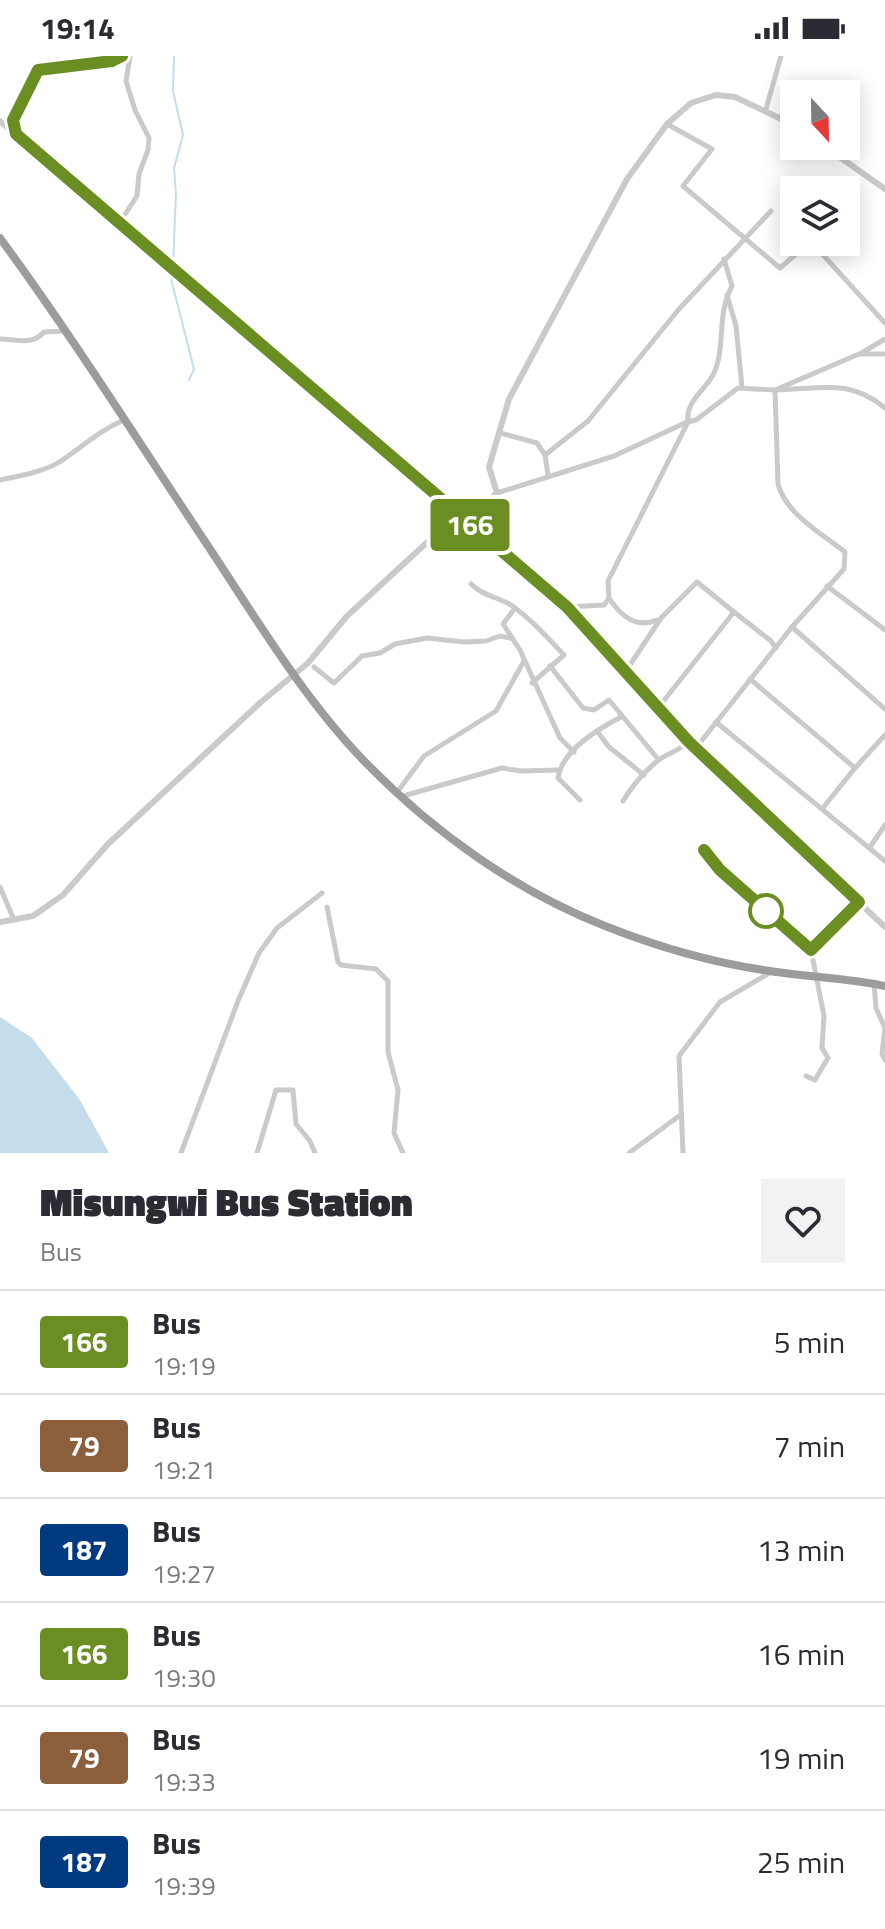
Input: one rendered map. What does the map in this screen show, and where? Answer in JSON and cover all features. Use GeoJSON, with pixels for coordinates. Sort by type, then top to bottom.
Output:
{"type":"FeatureCollection","features":[{"type":"Feature","properties":{"kind":"highway"},"geometry":{"type":"LineString","coordinates":[[1,242],[65,331],[294,673],[368,765],[468,852],[574,912],[637,938],[695,956],[771,972],[885,986]]}},
{"type":"Feature","properties":{"kind":"street"},"geometry":{"type":"LineString","coordinates":[[16,134],[13,120],[38,70],[112,61],[122,56]]}},
{"type":"Feature","properties":{"kind":"street"},"geometry":{"type":"LineString","coordinates":[[120,222],[137,196],[139,174],[149,138],[135,110],[126,81],[130,56]]}},
{"type":"Feature","properties":{"kind":"street"},"geometry":{"type":"LineString","coordinates":[[766,109],[781,56]]}},
{"type":"Feature","properties":{"kind":"street"},"geometry":{"type":"LineString","coordinates":[[497,493],[489,467],[509,399],[627,179],[667,124],[691,103],[716,95],[735,97],[780,117]]}},
{"type":"Feature","properties":{"kind":"street"},"geometry":{"type":"LineString","coordinates":[[0,121],[567,607],[695,749],[885,927]]}},
{"type":"Feature","properties":{"kind":"street"},"geometry":{"type":"LineString","coordinates":[[667,124],[712,149],[683,186],[780,268],[803,248],[814,245],[885,323]]}},
{"type":"Feature","properties":{"kind":"street"},"geometry":{"type":"LineString","coordinates":[[844,160],[885,189]]}},
{"type":"Feature","properties":{"kind":"street"},"geometry":{"type":"LineString","coordinates":[[545,455],[588,421],[679,309],[771,211]]}},
{"type":"Feature","properties":{"kind":"street"},"geometry":{"type":"LineString","coordinates":[[661,618],[640,624],[618,611],[609,598],[608,581],[688,422],[692,403],[716,368],[723,303],[732,286],[724,259]]}},
{"type":"Feature","properties":{"kind":"street"},"geometry":{"type":"LineString","coordinates":[[727,295],[736,326],[742,387]]}},
{"type":"Feature","properties":{"kind":"street"},"geometry":{"type":"LineString","coordinates":[[0,339],[26,342],[38,339],[44,332],[65,331]]}},
{"type":"Feature","properties":{"kind":"street"},"geometry":{"type":"LineString","coordinates":[[775,390],[859,354],[885,339]]}},
{"type":"Feature","properties":{"kind":"street"},"geometry":{"type":"LineString","coordinates":[[859,354],[885,354]]}},
{"type":"Feature","properties":{"kind":"street"},"geometry":{"type":"LineString","coordinates":[[467,522],[497,493],[614,456],[696,420],[742,387],[775,390],[851,388],[867,393],[885,408]]}},
{"type":"Feature","properties":{"kind":"street"},"geometry":{"type":"LineString","coordinates":[[695,749],[792,627],[844,569],[845,552],[804,520],[781,497],[775,390]]}},
{"type":"Feature","properties":{"kind":"street"},"geometry":{"type":"LineString","coordinates":[[0,480],[20,477],[58,463],[104,428],[124,420]]}},
{"type":"Feature","properties":{"kind":"street"},"geometry":{"type":"LineString","coordinates":[[500,433],[537,443],[545,455],[548,475]]}},
{"type":"Feature","properties":{"kind":"street"},"geometry":{"type":"LineString","coordinates":[[0,922],[33,916],[63,895],[108,844],[308,663],[347,616],[458,514]]}},
{"type":"Feature","properties":{"kind":"street"},"geometry":{"type":"LineString","coordinates":[[626,671],[661,618],[697,582],[776,648]]}},
{"type":"Feature","properties":{"kind":"street"},"geometry":{"type":"LineString","coordinates":[[471,584],[479,592],[515,608],[531,620],[564,655],[532,683]]}},
{"type":"Feature","properties":{"kind":"street"},"geometry":{"type":"LineString","coordinates":[[827,586],[885,630]]}},
{"type":"Feature","properties":{"kind":"street"},"geometry":{"type":"LineString","coordinates":[[567,607],[604,605],[609,598]]}},
{"type":"Feature","properties":{"kind":"street"},"geometry":{"type":"LineString","coordinates":[[515,608],[503,624],[520,650],[532,683],[560,738],[574,752]]}},
{"type":"Feature","properties":{"kind":"street"},"geometry":{"type":"LineString","coordinates":[[658,708],[734,612]]}},
{"type":"Feature","properties":{"kind":"street"},"geometry":{"type":"LineString","coordinates":[[792,627],[885,709]]}},
{"type":"Feature","properties":{"kind":"street"},"geometry":{"type":"LineString","coordinates":[[314,667],[334,683],[362,656],[380,653],[395,644],[427,638],[464,642],[486,641],[500,636],[510,638]]}},
{"type":"Feature","properties":{"kind":"street"},"geometry":{"type":"LineString","coordinates":[[400,794],[424,756],[496,711],[524,661]]}},
{"type":"Feature","properties":{"kind":"street"},"geometry":{"type":"LineString","coordinates":[[550,666],[583,708],[594,710],[609,700],[658,759]]}},
{"type":"Feature","properties":{"kind":"street"},"geometry":{"type":"LineString","coordinates":[[750,679],[855,768]]}},
{"type":"Feature","properties":{"kind":"street"},"geometry":{"type":"LineString","coordinates":[[580,800],[558,778],[559,770],[597,731],[621,717]]}},
{"type":"Feature","properties":{"kind":"street"},"geometry":{"type":"LineString","coordinates":[[715,721],[885,861]]}},
{"type":"Feature","properties":{"kind":"street"},"geometry":{"type":"LineString","coordinates":[[597,731],[609,747],[644,775]]}},
{"type":"Feature","properties":{"kind":"street"},"geometry":{"type":"LineString","coordinates":[[822,809],[885,735]]}},
{"type":"Feature","properties":{"kind":"street"},"geometry":{"type":"LineString","coordinates":[[623,801],[633,784],[658,759],[679,751],[689,742]]}},
{"type":"Feature","properties":{"kind":"street"},"geometry":{"type":"LineString","coordinates":[[400,794],[502,768],[559,770]]}},
{"type":"Feature","properties":{"kind":"street"},"geometry":{"type":"LineString","coordinates":[[870,847],[885,825]]}},
{"type":"Feature","properties":{"kind":"street"},"geometry":{"type":"LineString","coordinates":[[704,850],[720,870],[811,950],[824,1016],[822,1048],[828,1058],[815,1080],[806,1076]]}},
{"type":"Feature","properties":{"kind":"street"},"geometry":{"type":"LineString","coordinates":[[0,887],[15,921]]}},
{"type":"Feature","properties":{"kind":"street"},"geometry":{"type":"LineString","coordinates":[[181,1153],[259,953],[277,928],[322,893]]}},
{"type":"Feature","properties":{"kind":"street"},"geometry":{"type":"LineString","coordinates":[[811,950],[859,902]]}},
{"type":"Feature","properties":{"kind":"street"},"geometry":{"type":"LineString","coordinates":[[327,907],[338,962],[341,965],[376,969],[388,981],[388,1052],[398,1090],[394,1133],[403,1153]]}},
{"type":"Feature","properties":{"kind":"street"},"geometry":{"type":"LineString","coordinates":[[683,1153],[679,1056],[706,1016],[720,1002],[771,972]]}},
{"type":"Feature","properties":{"kind":"street"},"geometry":{"type":"LineString","coordinates":[[874,984],[876,1008],[885,1028],[882,1054],[885,1060]]}},
{"type":"Feature","properties":{"kind":"street"},"geometry":{"type":"LineString","coordinates":[[257,1153],[276,1090],[284,1089],[293,1090],[296,1124],[315,1153]]}},
{"type":"Feature","properties":{"kind":"street"},"geometry":{"type":"LineString","coordinates":[[629,1153],[680,1115]]}},
{"type":"Feature","properties":{"kind":"water"},"geometry":{"type":"Polygon","coordinates":[[[0,1017],[32,1038],[80,1100],[109,1153],[0,1153],[0,1017]]]}},
{"type":"Feature","properties":{"kind":"waterway"},"geometry":{"type":"LineString","coordinates":[[173,264],[174,168],[183,135],[173,91],[174,56]]}},
{"type":"Feature","properties":{"kind":"waterway"},"geometry":{"type":"LineString","coordinates":[[171,270],[194,369],[189,380]]}},
{"type":"Feature","properties":{"kind":"bus line","name":"166"},"geometry":{"type":"LineString","coordinates":[[122,56],[112,61],[38,70],[13,120],[16,134],[567,607],[689,742],[859,902],[811,950],[720,870],[704,850]]}}]}
